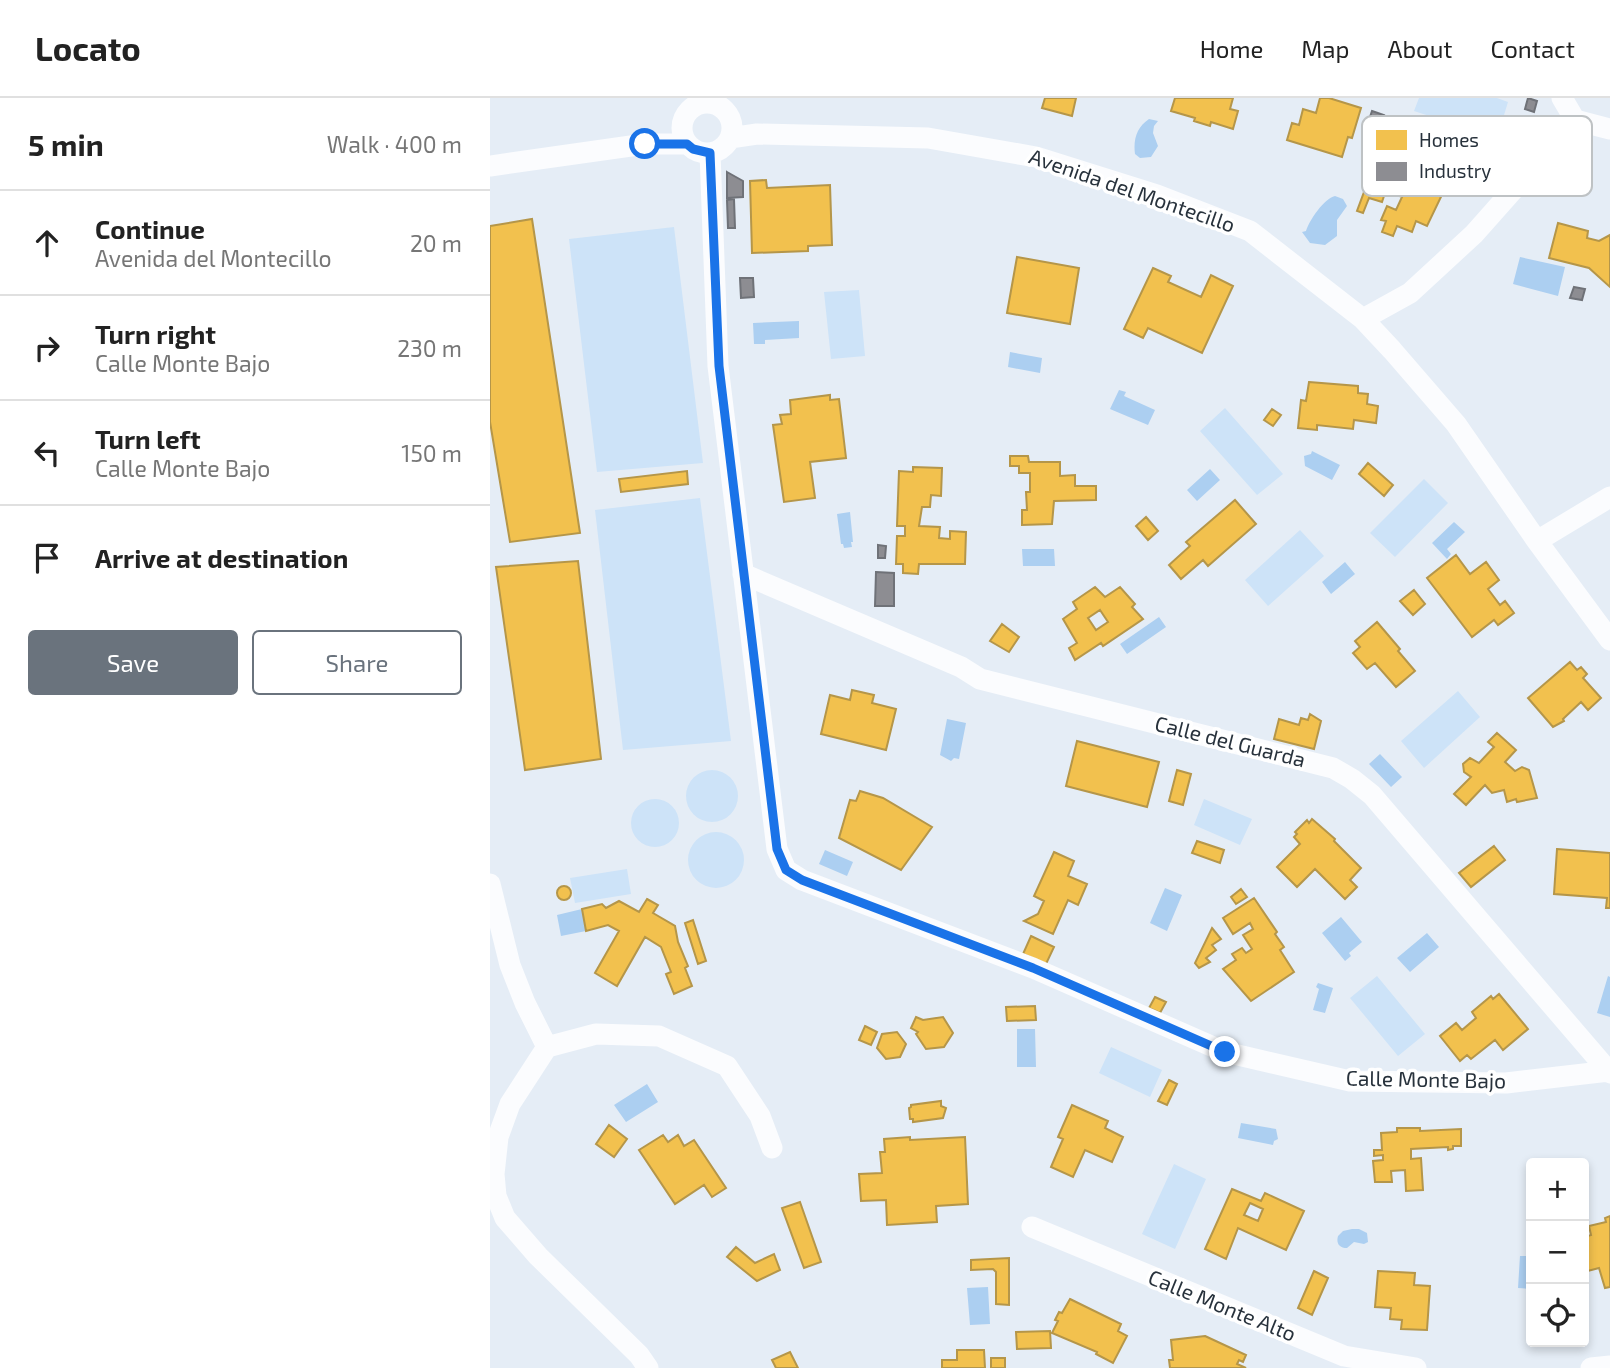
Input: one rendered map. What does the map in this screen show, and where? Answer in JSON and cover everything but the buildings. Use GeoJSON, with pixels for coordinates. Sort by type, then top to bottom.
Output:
{"type":"FeatureCollection","features":[{"type":"Feature","properties":{"kind":"street"},"geometry":{"type":"LineString","coordinates":[[1562,98],[1573,116]]}},
{"type":"Feature","properties":{"kind":"street"},"geometry":{"type":"LineString","coordinates":[[706,101],[719,107],[730,129],[718,151],[710,153],[693,149],[684,135],[688,112],[706,101]]}},
{"type":"Feature","properties":{"kind":"street"},"geometry":{"type":"LineString","coordinates":[[1592,124],[1610,129]]}},
{"type":"Feature","properties":{"kind":"street","name":"Avenida del Montecillo"},"geometry":{"type":"LineString","coordinates":[[730,129],[757,134],[928,138],[1036,157],[1157,195],[1250,231],[1363,319],[1456,424],[1610,640]]}},
{"type":"Feature","properties":{"kind":"street"},"geometry":{"type":"LineString","coordinates":[[490,166],[645,144],[684,135]]}},
{"type":"Feature","properties":{"kind":"street","name":"Calle Monte Bajo"},"geometry":{"type":"LineString","coordinates":[[710,153],[719,366],[777,849],[786,870],[802,880],[1033,968],[1237,1055],[1350,1082],[1506,1083],[1610,1072]]}},
{"type":"Feature","properties":{"kind":"street"},"geometry":{"type":"LineString","coordinates":[[1363,319],[1410,293],[1474,234],[1508,196]]}},
{"type":"Feature","properties":{"kind":"street"},"geometry":{"type":"LineString","coordinates":[[1537,541],[1610,497]]}},
{"type":"Feature","properties":{"kind":"street","name":"Calle del Guarda"},"geometry":{"type":"LineString","coordinates":[[743,574],[961,667],[980,679],[1334,768],[1343,773],[1372,795],[1610,1072]]}},
{"type":"Feature","properties":{"kind":"street"},"geometry":{"type":"LineString","coordinates":[[490,884],[510,965],[547,1047]]}},
{"type":"Feature","properties":{"kind":"street"},"geometry":{"type":"LineString","coordinates":[[648,1368],[639,1355],[538,1256],[505,1218],[496,1196],[494,1174],[498,1138],[510,1104],[547,1047],[596,1034],[659,1036],[727,1066],[760,1116],[772,1148]]}},
{"type":"Feature","properties":{"kind":"street","name":"Calle Monte Alto"},"geometry":{"type":"LineString","coordinates":[[1032,1227],[1344,1356],[1416,1368]]}},
{"type":"Feature","properties":{"kind":"street"},"geometry":{"type":"LineString","coordinates":[[1591,1368],[1610,1366]]}},
{"type":"Feature","properties":{"kind":"shaded area"},"geometry":{"type":"Polygon","coordinates":[[[1419,98],[1497,98],[1508,102],[1504,116],[1429,116],[1414,111],[1419,98]]]}},
{"type":"Feature","properties":{"kind":"shaded area"},"geometry":{"type":"Polygon","coordinates":[[[1149,119],[1158,121],[1153,133],[1158,146],[1151,157],[1140,158],[1135,154],[1135,138],[1141,126],[1149,119]]]}},
{"type":"Feature","properties":{"kind":"shaded area"},"geometry":{"type":"Polygon","coordinates":[[[1335,196],[1343,199],[1347,206],[1337,220],[1337,236],[1325,245],[1310,243],[1302,232],[1306,231],[1322,205],[1335,196]]]}},
{"type":"Feature","properties":{"kind":"shaded area"},"geometry":{"type":"Polygon","coordinates":[[[674,227],[703,463],[597,472],[569,239],[674,227]]]}},
{"type":"Feature","properties":{"kind":"shaded area"},"geometry":{"type":"Polygon","coordinates":[[[1520,257],[1565,267],[1558,296],[1513,284],[1520,257]]]}},
{"type":"Feature","properties":{"kind":"shaded area"},"geometry":{"type":"Polygon","coordinates":[[[859,290],[865,356],[831,359],[824,292],[859,290]]]}},
{"type":"Feature","properties":{"kind":"shaded area"},"geometry":{"type":"Polygon","coordinates":[[[799,321],[799,338],[765,340],[765,344],[754,344],[753,323],[799,321]]]}},
{"type":"Feature","properties":{"kind":"shaded area"},"geometry":{"type":"Polygon","coordinates":[[[1010,352],[1042,358],[1040,373],[1008,367],[1010,352]]]}},
{"type":"Feature","properties":{"kind":"shaded area"},"geometry":{"type":"Polygon","coordinates":[[[1119,390],[1126,392],[1124,396],[1155,410],[1148,425],[1110,409],[1119,390]]]}},
{"type":"Feature","properties":{"kind":"shaded area"},"geometry":{"type":"Polygon","coordinates":[[[1225,408],[1283,474],[1257,495],[1200,431],[1225,408]]]}},
{"type":"Feature","properties":{"kind":"shaded area"},"geometry":{"type":"Polygon","coordinates":[[[1312,451],[1340,465],[1332,480],[1305,466],[1304,456],[1312,451]]]}},
{"type":"Feature","properties":{"kind":"shaded area"},"geometry":{"type":"Polygon","coordinates":[[[1210,469],[1220,480],[1197,501],[1187,490],[1210,469]]]}},
{"type":"Feature","properties":{"kind":"shaded area"},"geometry":{"type":"Polygon","coordinates":[[[1424,479],[1448,503],[1395,557],[1370,533],[1424,479]]]}},
{"type":"Feature","properties":{"kind":"shaded area"},"geometry":{"type":"Polygon","coordinates":[[[700,498],[731,741],[623,750],[595,510],[700,498]]]}},
{"type":"Feature","properties":{"kind":"shaded area"},"geometry":{"type":"Polygon","coordinates":[[[850,512],[853,542],[852,547],[844,548],[841,544],[837,514],[850,512]]]}},
{"type":"Feature","properties":{"kind":"shaded area"},"geometry":{"type":"Polygon","coordinates":[[[1454,522],[1465,532],[1447,549],[1451,554],[1447,559],[1432,543],[1454,522]]]}},
{"type":"Feature","properties":{"kind":"shaded area"},"geometry":{"type":"Polygon","coordinates":[[[1300,530],[1324,556],[1268,606],[1245,580],[1300,530]]]}},
{"type":"Feature","properties":{"kind":"shaded area"},"geometry":{"type":"Polygon","coordinates":[[[1022,549],[1054,549],[1055,566],[1023,566],[1022,549]]]}},
{"type":"Feature","properties":{"kind":"shaded area"},"geometry":{"type":"Polygon","coordinates":[[[1345,562],[1355,574],[1331,594],[1322,582],[1345,562]]]}},
{"type":"Feature","properties":{"kind":"shaded area"},"geometry":{"type":"Polygon","coordinates":[[[1159,617],[1166,627],[1127,654],[1120,644],[1159,617]]]}},
{"type":"Feature","properties":{"kind":"shaded area"},"geometry":{"type":"Polygon","coordinates":[[[1458,691],[1480,717],[1424,768],[1401,741],[1458,691]]]}},
{"type":"Feature","properties":{"kind":"shaded area"},"geometry":{"type":"Polygon","coordinates":[[[947,719],[966,723],[959,759],[954,758],[951,761],[940,755],[947,719]]]}},
{"type":"Feature","properties":{"kind":"shaded area"},"geometry":{"type":"Polygon","coordinates":[[[1380,754],[1402,777],[1391,787],[1369,764],[1380,754]]]}},
{"type":"Feature","properties":{"kind":"shaded area"},"geometry":{"type":"Polygon","coordinates":[[[712,770],[722,772],[730,778],[736,786],[736,806],[730,814],[722,820],[712,822],[702,820],[694,814],[688,806],[686,796],[688,786],[694,778],[702,772],[712,770]]]}},
{"type":"Feature","properties":{"kind":"shaded area"},"geometry":{"type":"Polygon","coordinates":[[[655,799],[672,806],[679,823],[672,840],[655,847],[638,840],[631,823],[638,806],[655,799]]]}},
{"type":"Feature","properties":{"kind":"shaded area"},"geometry":{"type":"Polygon","coordinates":[[[1204,799],[1252,819],[1240,845],[1194,825],[1204,799]]]}},
{"type":"Feature","properties":{"kind":"shaded area"},"geometry":{"type":"Polygon","coordinates":[[[716,832],[727,834],[736,840],[742,849],[742,871],[736,880],[727,886],[716,888],[705,886],[696,880],[690,871],[688,860],[690,849],[696,840],[705,834],[716,832]]]}},
{"type":"Feature","properties":{"kind":"shaded area"},"geometry":{"type":"Polygon","coordinates":[[[825,850],[853,862],[847,876],[819,864],[825,850]]]}},
{"type":"Feature","properties":{"kind":"shaded area"},"geometry":{"type":"Polygon","coordinates":[[[627,869],[631,894],[575,903],[570,878],[627,869]]]}},
{"type":"Feature","properties":{"kind":"shaded area"},"geometry":{"type":"Polygon","coordinates":[[[1165,888],[1182,895],[1167,931],[1150,923],[1165,888]]]}},
{"type":"Feature","properties":{"kind":"shaded area"},"geometry":{"type":"Polygon","coordinates":[[[582,909],[586,931],[561,936],[557,915],[582,909]]]}},
{"type":"Feature","properties":{"kind":"shaded area"},"geometry":{"type":"Polygon","coordinates":[[[1341,917],[1362,942],[1349,953],[1351,956],[1345,961],[1322,933],[1341,917]]]}},
{"type":"Feature","properties":{"kind":"shaded area"},"geometry":{"type":"Polygon","coordinates":[[[1427,933],[1439,947],[1410,972],[1397,958],[1427,933]]]}},
{"type":"Feature","properties":{"kind":"shaded area"},"geometry":{"type":"Polygon","coordinates":[[[1377,976],[1425,1034],[1398,1056],[1350,998],[1377,976]]]}},
{"type":"Feature","properties":{"kind":"shaded area"},"geometry":{"type":"Polygon","coordinates":[[[1608,976],[1610,977],[1610,1017],[1597,1013],[1608,976]]]}},
{"type":"Feature","properties":{"kind":"shaded area"},"geometry":{"type":"Polygon","coordinates":[[[1318,983],[1333,988],[1325,1013],[1313,1010],[1318,983]]]}},
{"type":"Feature","properties":{"kind":"shaded area"},"geometry":{"type":"Polygon","coordinates":[[[1017,1029],[1035,1029],[1036,1067],[1017,1067],[1017,1029]]]}},
{"type":"Feature","properties":{"kind":"shaded area"},"geometry":{"type":"Polygon","coordinates":[[[1111,1047],[1162,1070],[1150,1097],[1099,1073],[1111,1047]]]}},
{"type":"Feature","properties":{"kind":"shaded area"},"geometry":{"type":"Polygon","coordinates":[[[647,1084],[658,1102],[626,1122],[614,1105],[647,1084]]]}},
{"type":"Feature","properties":{"kind":"shaded area"},"geometry":{"type":"Polygon","coordinates":[[[1241,1123],[1276,1129],[1278,1139],[1273,1145],[1238,1138],[1241,1123]]]}},
{"type":"Feature","properties":{"kind":"shaded area"},"geometry":{"type":"Polygon","coordinates":[[[1174,1164],[1206,1179],[1175,1249],[1142,1234],[1174,1164]]]}},
{"type":"Feature","properties":{"kind":"shaded area"},"geometry":{"type":"Polygon","coordinates":[[[1352,1229],[1367,1233],[1368,1242],[1354,1242],[1347,1248],[1340,1246],[1338,1236],[1343,1231],[1352,1229]]]}},
{"type":"Feature","properties":{"kind":"shaded area"},"geometry":{"type":"Polygon","coordinates":[[[1520,1256],[1526,1256],[1526,1289],[1518,1288],[1520,1256]]]}},
{"type":"Feature","properties":{"kind":"shaded area"},"geometry":{"type":"Polygon","coordinates":[[[988,1287],[990,1324],[970,1325],[967,1288],[988,1287]]]}},
{"type":"Feature","properties":{"kind":"route"},"geometry":{"type":"LineString","coordinates":[[645,144],[687,144],[701,153],[710,153],[719,366],[777,849],[786,870],[802,880],[1033,968],[1225,1052]]}}]}
